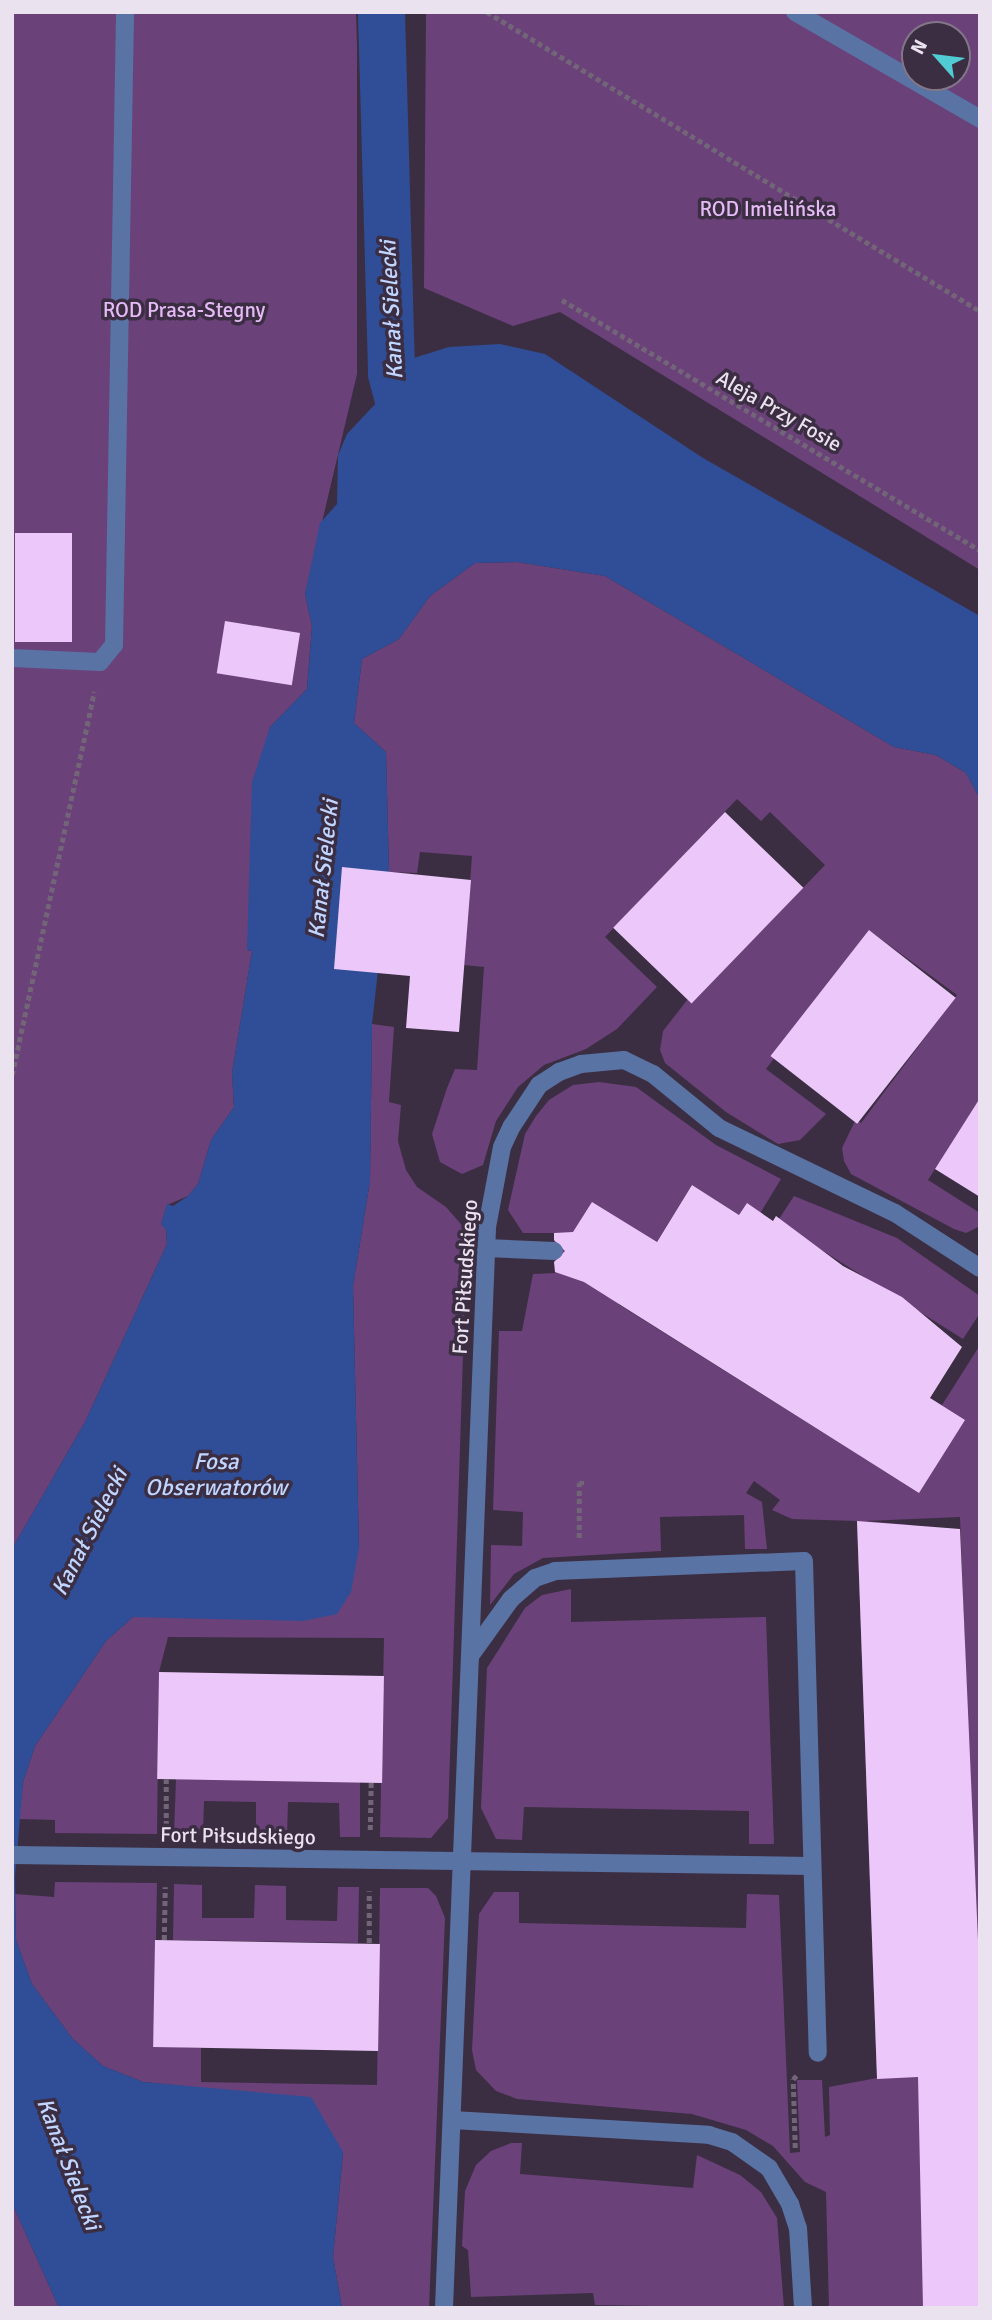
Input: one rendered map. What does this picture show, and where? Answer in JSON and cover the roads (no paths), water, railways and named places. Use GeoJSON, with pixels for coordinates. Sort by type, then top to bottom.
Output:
{"type":"FeatureCollection","features":[{"type":"Feature","properties":{"kind":"street"},"geometry":{"type":"LineString","coordinates":[[12,658],[100,662],[114,645],[119,531],[125,12]]}},
{"type":"Feature","properties":{"kind":"street"},"geometry":{"type":"LineString","coordinates":[[795,12],[980,118]]}},
{"type":"Feature","properties":{"kind":"street","name":"Fort Piłsudskiego"},"geometry":{"type":"LineString","coordinates":[[444,2308],[486,1248],[502,1147],[525,1102],[539,1085],[559,1072],[581,1064],[625,1060],[653,1074],[719,1128],[895,1213],[980,1268]]}},
{"type":"Feature","properties":{"kind":"street"},"geometry":{"type":"LineString","coordinates":[[486,1248],[554,1251]]}},
{"type":"Feature","properties":{"kind":"street"},"geometry":{"type":"LineString","coordinates":[[470,1656],[511,1598],[535,1577],[555,1571],[804,1562],[817,2053]]}},
{"type":"Feature","properties":{"kind":"street","name":"Fort Piłsudskiego"},"geometry":{"type":"LineString","coordinates":[[14,1855],[462,1863]]}},
{"type":"Feature","properties":{"kind":"street"},"geometry":{"type":"LineString","coordinates":[[462,1863],[810,1866]]}},
{"type":"Feature","properties":{"kind":"street"},"geometry":{"type":"LineString","coordinates":[[452,2120],[709,2135],[732,2142],[769,2168],[790,2204],[799,2228],[803,2308]]}},
{"type":"Feature","properties":{"kind":"water","name":"Fosa Obserwatorów"},"geometry":{"type":"Polygon","coordinates":[[[500,344],[545,354],[703,458],[980,616],[980,799],[966,773],[936,755],[894,747],[605,576],[517,562],[475,563],[430,596],[399,639],[362,659],[354,723],[386,752],[389,872],[372,1024],[370,1181],[353,1286],[359,1548],[351,1592],[337,1614],[303,1621],[133,1617],[106,1641],[35,1746],[23,1782],[15,1877],[16,1940],[32,1984],[72,2038],[103,2066],[143,2082],[311,2097],[343,2152],[333,2257],[342,2308],[59,2308],[12,2203],[12,1549],[85,1422],[167,1244],[166,1230],[161,1224],[167,1204],[173,1206],[188,1196],[198,1184],[211,1140],[234,1107],[232,1073],[252,951],[247,950],[252,782],[270,727],[307,689],[312,626],[305,594],[320,523],[337,504],[338,455],[347,434],[379,400],[401,362],[449,347],[500,344]]]}},
{"type":"Feature","properties":{"kind":"waterway","name":"Kanał Sielecki"},"geometry":{"type":"LineString","coordinates":[[381,12],[391,373],[407,435]]}},
{"type":"Feature","properties":{"kind":"park label","name":"ROD Imielińska"},"geometry":{"type":"Point","coordinates":[768,209]}},
{"type":"Feature","properties":{"kind":"park label","name":"ROD Prasa-Stegny"},"geometry":{"type":"Point","coordinates":[184,310]}}]}
